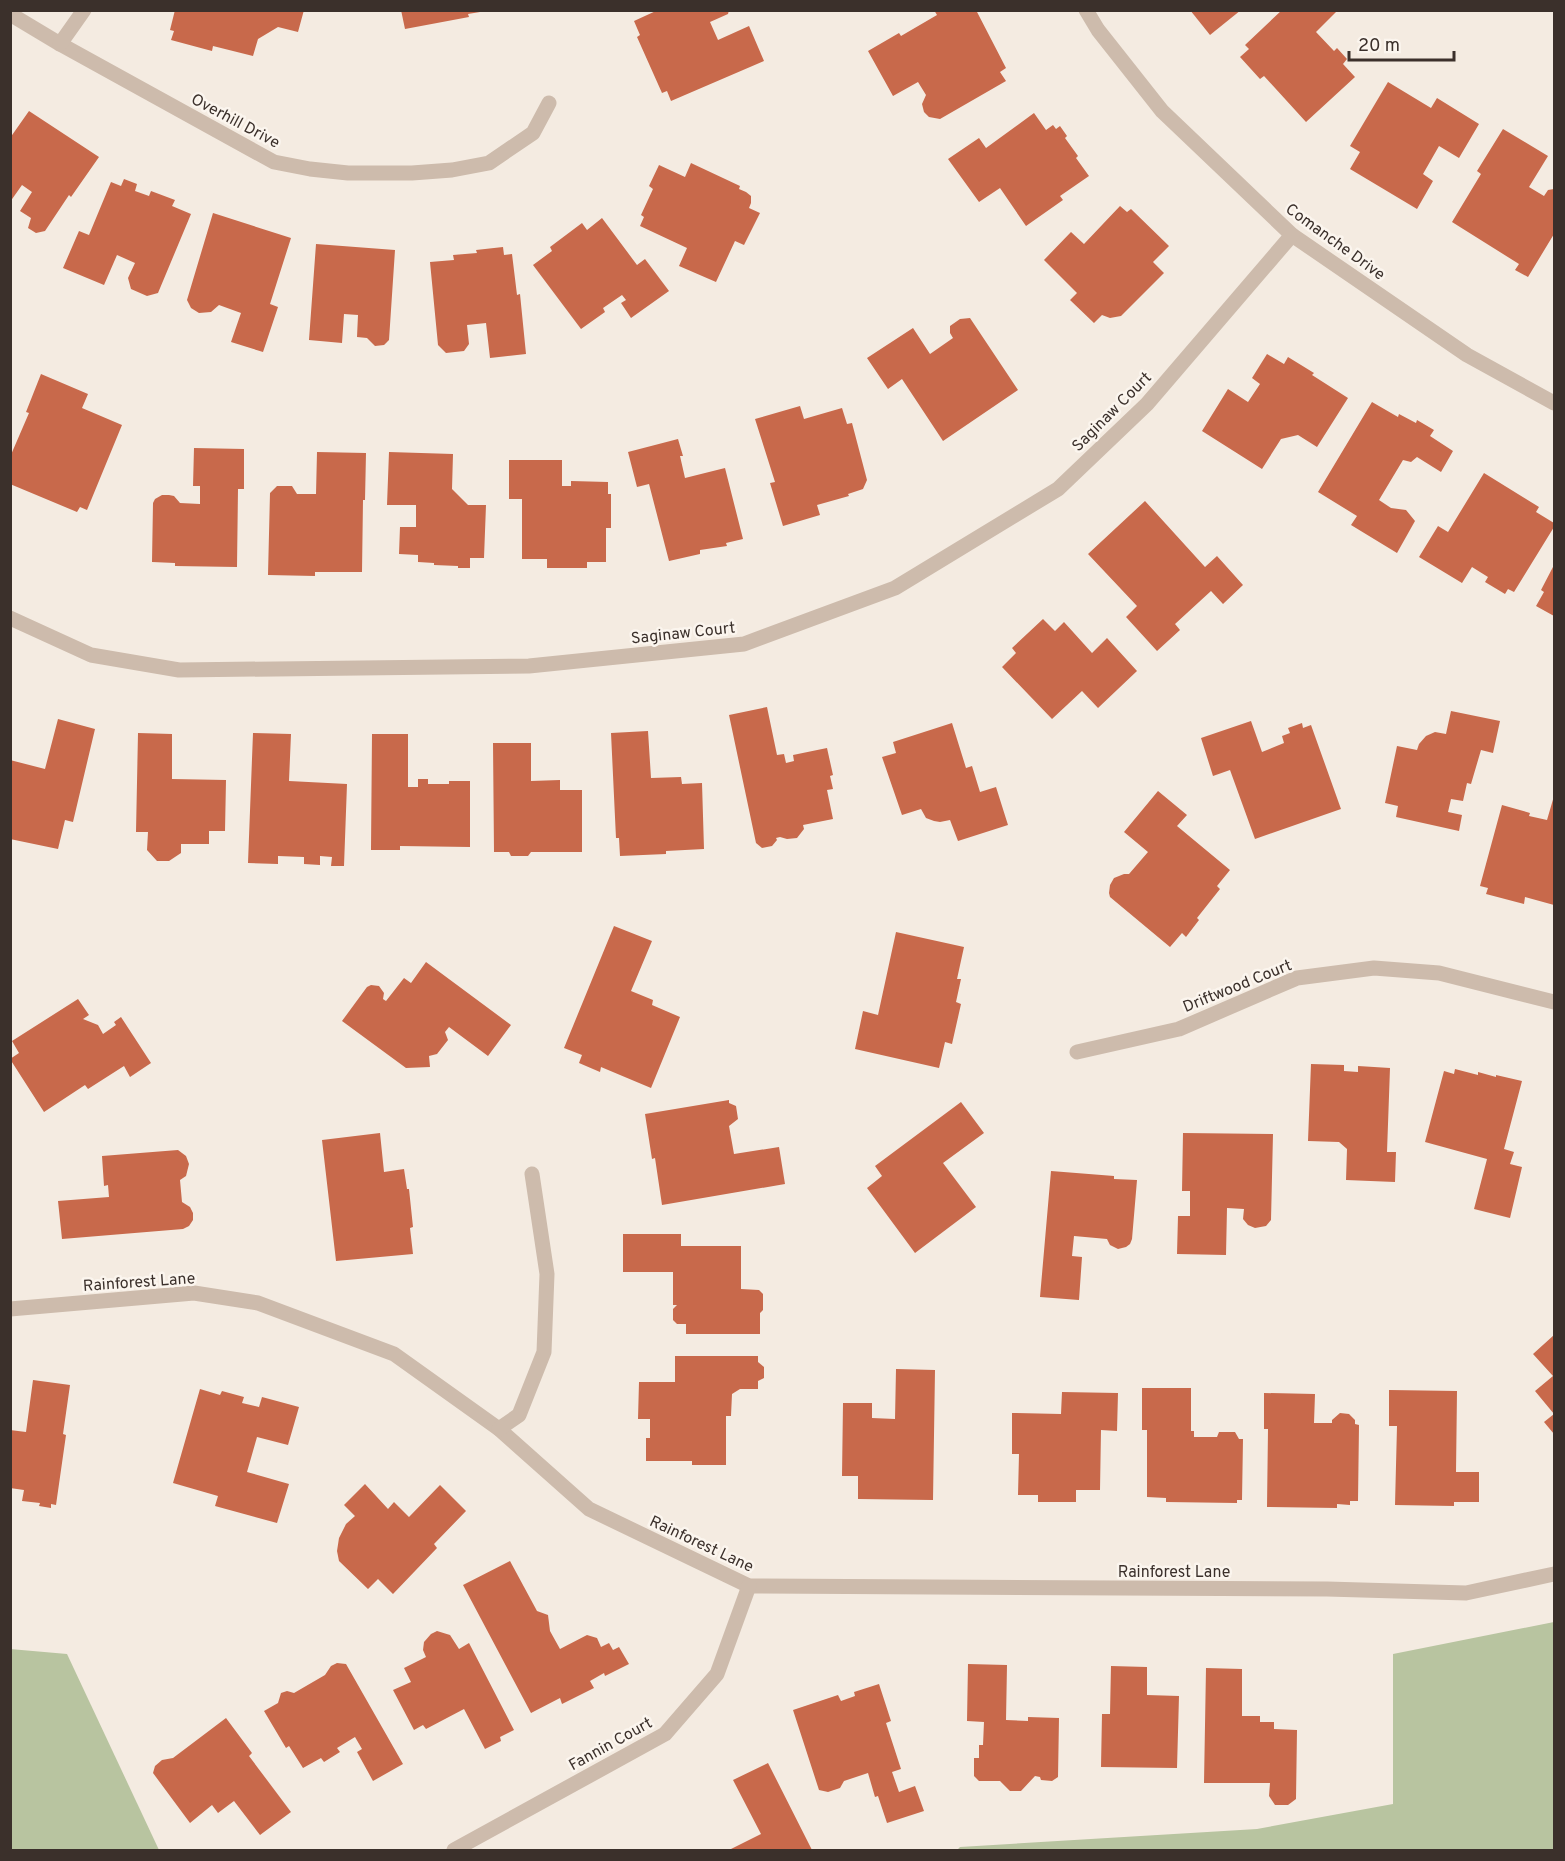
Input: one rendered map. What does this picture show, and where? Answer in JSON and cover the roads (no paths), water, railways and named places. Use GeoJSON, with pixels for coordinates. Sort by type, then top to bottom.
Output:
{"type":"FeatureCollection","features":[{"type":"Feature","properties":{"kind":"street"},"geometry":{"type":"LineString","coordinates":[[60,44],[84,10]]}},
{"type":"Feature","properties":{"kind":"street","name":"Comanche Drive"},"geometry":{"type":"LineString","coordinates":[[1086,10],[1098,30],[1162,111],[1292,234],[1467,354],[1554,403]]}},
{"type":"Feature","properties":{"kind":"street","name":"Overhill Drive"},"geometry":{"type":"LineString","coordinates":[[10,14],[274,162],[310,169],[348,173],[412,173],[452,170],[489,163],[533,133],[549,103]]}},
{"type":"Feature","properties":{"kind":"street","name":"Saginaw Court"},"geometry":{"type":"LineString","coordinates":[[10,618],[91,655],[179,670],[529,666],[744,644],[895,588],[1058,489],[1147,404],[1292,234]]}},
{"type":"Feature","properties":{"kind":"street","name":"Driftwood Court"},"geometry":{"type":"LineString","coordinates":[[1077,1052],[1179,1029],[1297,978],[1374,968],[1440,973],[1554,1002]]}},
{"type":"Feature","properties":{"kind":"street"},"geometry":{"type":"LineString","coordinates":[[499,1429],[519,1415],[544,1352],[547,1274],[532,1174]]}},
{"type":"Feature","properties":{"kind":"street","name":"Rainforest Lane"},"geometry":{"type":"LineString","coordinates":[[10,1309],[194,1293],[258,1303],[394,1354],[499,1429],[588,1509],[749,1586],[1327,1589],[1466,1593],[1554,1574]]}},
{"type":"Feature","properties":{"kind":"street","name":"Fannin Court"},"geometry":{"type":"LineString","coordinates":[[454,1851],[665,1734],[717,1674],[749,1586]]}}]}
